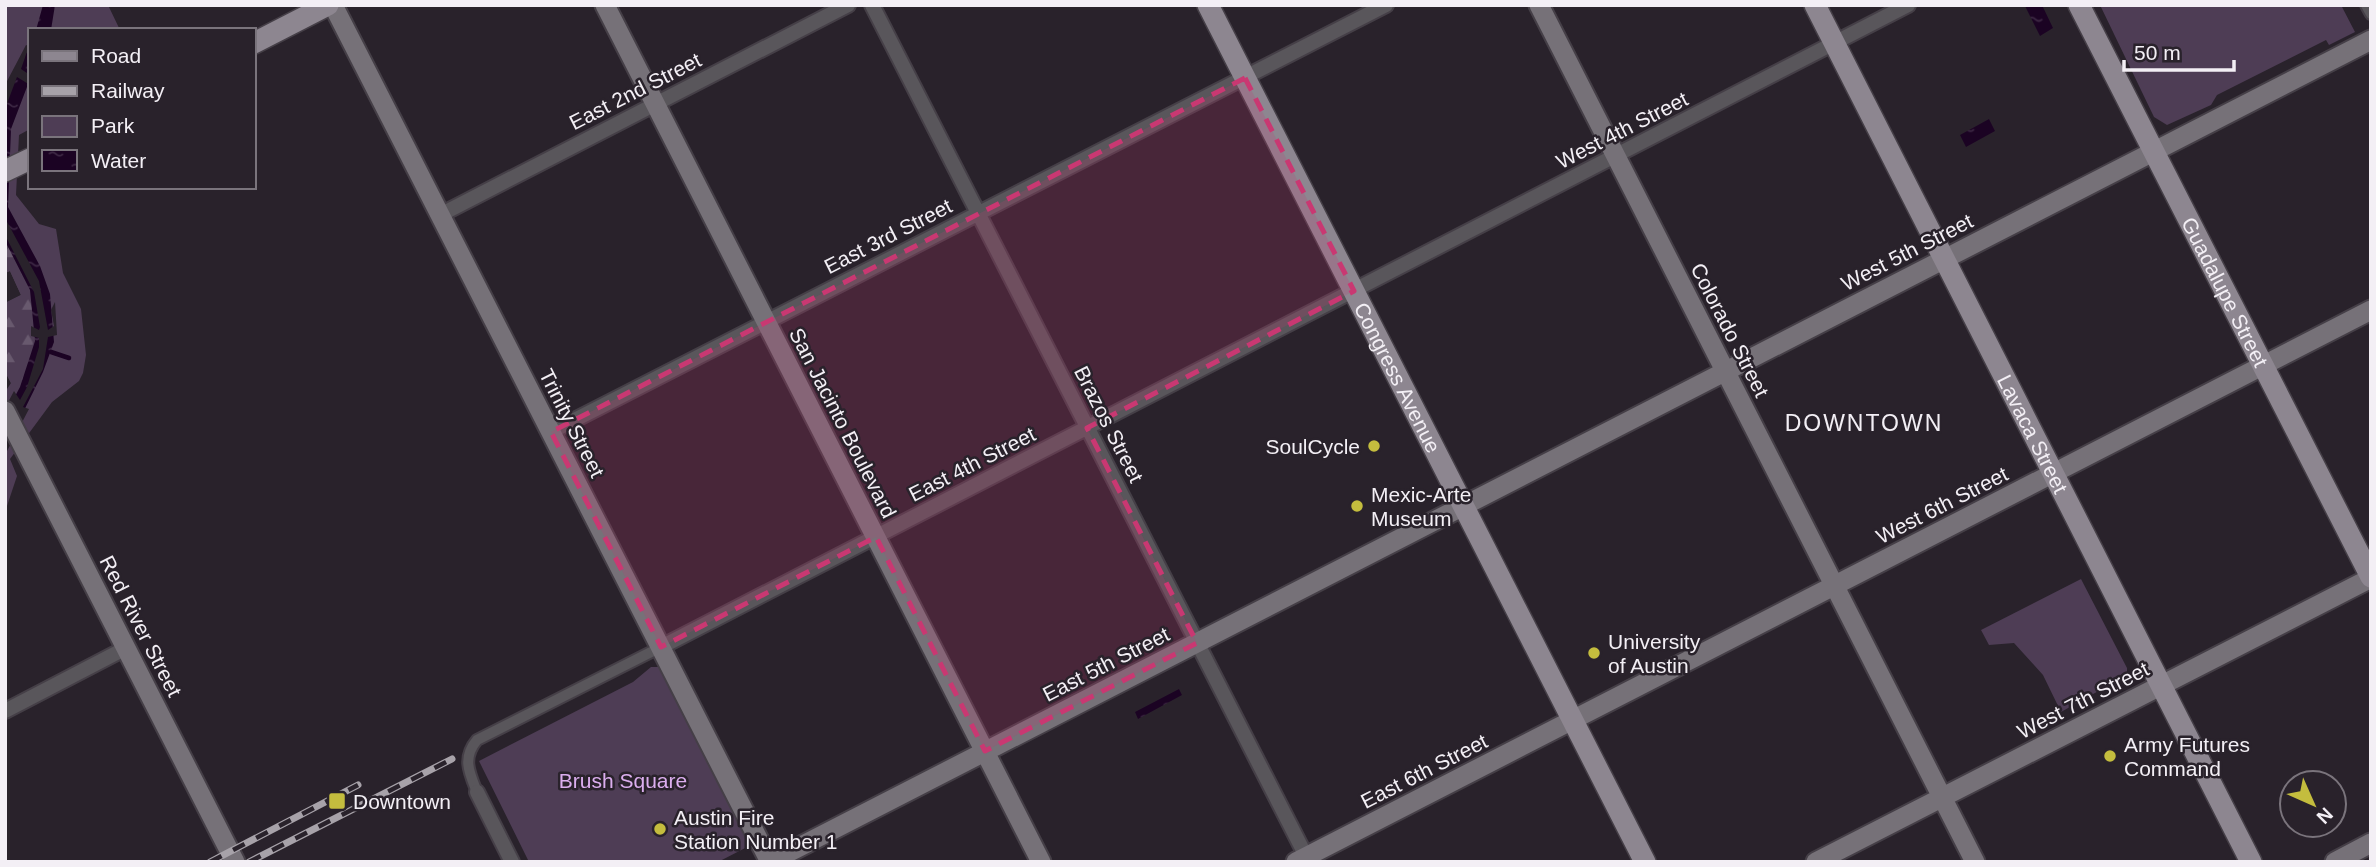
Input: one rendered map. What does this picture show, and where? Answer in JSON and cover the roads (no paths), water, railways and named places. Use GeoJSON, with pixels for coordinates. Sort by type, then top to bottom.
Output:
{"type":"FeatureCollection","features":[{"type":"Feature","properties":{"kind":"main road"},"geometry":{"type":"LineString","coordinates":[[256,42],[328,5]]}},
{"type":"Feature","properties":{"kind":"main road","name":"Trinity Street"},"geometry":{"type":"LineString","coordinates":[[333,5],[770,862]]}},
{"type":"Feature","properties":{"kind":"main road","name":"San Jacinto Boulevard"},"geometry":{"type":"LineString","coordinates":[[605,5],[1041,862]]}},
{"type":"Feature","properties":{"kind":"main road","name":"Congress Avenue"},"geometry":{"type":"LineString","coordinates":[[1208,5],[1645,862]]}},
{"type":"Feature","properties":{"kind":"main road","name":"Colorado Street"},"geometry":{"type":"LineString","coordinates":[[1539,5],[1975,862]]}},
{"type":"Feature","properties":{"kind":"main road","name":"Lavaca Street"},"geometry":{"type":"LineString","coordinates":[[1815,5],[2251,862]]}},
{"type":"Feature","properties":{"kind":"main road","name":"Guadalupe Street"},"geometry":{"type":"LineString","coordinates":[[2079,5],[2371,577]]}},
{"type":"Feature","properties":{"kind":"main road","name":"West 5th Street"},"geometry":{"type":"LineString","coordinates":[[1463,506],[2370,41]]}},
{"type":"Feature","properties":{"kind":"main road","name":"West 6th Street"},"geometry":{"type":"LineString","coordinates":[[1572,720],[2371,310]]}},
{"type":"Feature","properties":{"kind":"main road","name":"Red River Street"},"geometry":{"type":"LineString","coordinates":[[5,411],[235,862]]}},
{"type":"Feature","properties":{"kind":"main road","name":"East 5th Street"},"geometry":{"type":"LineString","coordinates":[[770,862],[1463,506]]}},
{"type":"Feature","properties":{"kind":"main road","name":"West 7th Street"},"geometry":{"type":"LineString","coordinates":[[1816,862],[2371,577]]}},
{"type":"Feature","properties":{"kind":"main road","name":"East 6th Street"},"geometry":{"type":"LineString","coordinates":[[1304,860],[1572,720]]}},
{"type":"Feature","properties":{"kind":"main road"},"geometry":{"type":"LineString","coordinates":[[2335,862],[2371,844]]}},
{"type":"Feature","properties":{"kind":"street","name":"East 2nd Street"},"geometry":{"type":"LineString","coordinates":[[440,215],[848,5]]}},
{"type":"Feature","properties":{"kind":"street","name":"Brazos Street"},"geometry":{"type":"LineString","coordinates":[[872,5],[1197,643],[1304,860]]}},
{"type":"Feature","properties":{"kind":"street","name":"East 3rd Street"},"geometry":{"type":"LineString","coordinates":[[551,432],[1386,5]]}},
{"type":"Feature","properties":{"kind":"street","name":"West 4th Street"},"geometry":{"type":"LineString","coordinates":[[1354,291],[1908,5]]}},
{"type":"Feature","properties":{"kind":"street"},"geometry":{"type":"LineString","coordinates":[[2366,5],[2371,14]]}},
{"type":"Feature","properties":{"kind":"street","name":"East 4th Street"},"geometry":{"type":"LineString","coordinates":[[477,792],[467,767],[467,757],[477,740],[1354,291]]}},
{"type":"Feature","properties":{"kind":"street"},"geometry":{"type":"LineString","coordinates":[[5,711],[126,648]]}},
{"type":"Feature","properties":{"kind":"street"},"geometry":{"type":"LineString","coordinates":[[477,792],[512,862]]}},
{"type":"Feature","properties":{"kind":"water"},"geometry":{"type":"Polygon","coordinates":[[[43,5],[55,5],[51,28],[37,28],[43,5]]]}},
{"type":"Feature","properties":{"kind":"water"},"geometry":{"type":"Polygon","coordinates":[[[2042,5],[2053,28],[2040,36],[2025,6],[2042,5]]]}},
{"type":"Feature","properties":{"kind":"water"},"geometry":{"type":"Polygon","coordinates":[[[28,50],[28,84],[11,129],[8,207],[40,266],[50,294],[54,342],[43,372],[5,449],[5,415],[20,387],[35,341],[30,290],[5,241],[5,90],[28,50]]]}},
{"type":"Feature","properties":{"kind":"water"},"geometry":{"type":"Polygon","coordinates":[[[1989,119],[1995,131],[1966,147],[1960,135],[1989,119]]]}},
{"type":"Feature","properties":{"kind":"water"},"geometry":{"type":"Polygon","coordinates":[[[1179,689],[1182,695],[1138,719],[1135,712],[1179,689]]]}},
{"type":"Feature","properties":{"kind":"waterway"},"geometry":{"type":"LineString","coordinates":[[51,352],[69,358]]}},
{"type":"Feature","properties":{"kind":"railway"},"geometry":{"type":"LineString","coordinates":[[249,862],[452,759]]}},
{"type":"Feature","properties":{"kind":"railway"},"geometry":{"type":"LineString","coordinates":[[210,862],[358,785]]}},
{"type":"Feature","properties":{"kind":"place","name":"SoulCycle"},"geometry":{"type":"Point","coordinates":[1374,446]}},
{"type":"Feature","properties":{"kind":"place","name":"Mexic-Arte Museum"},"geometry":{"type":"Point","coordinates":[1357,506]}},
{"type":"Feature","properties":{"kind":"place","name":"University of Austin"},"geometry":{"type":"Point","coordinates":[1594,653]}},
{"type":"Feature","properties":{"kind":"place","name":"Army Futures Command"},"geometry":{"type":"Point","coordinates":[2110,756]}},
{"type":"Feature","properties":{"kind":"place","name":"Downtown"},"geometry":{"type":"Point","coordinates":[337,801]}},
{"type":"Feature","properties":{"kind":"place","name":"Austin Fire Station Number 1"},"geometry":{"type":"Point","coordinates":[660,829]}},
{"type":"Feature","properties":{"kind":"district","name":"DOWNTOWN"},"geometry":{"type":"Point","coordinates":[1864,423]}},
{"type":"Feature","properties":{"kind":"park label","name":"Brush Square"},"geometry":{"type":"Point","coordinates":[623,780]}}]}
